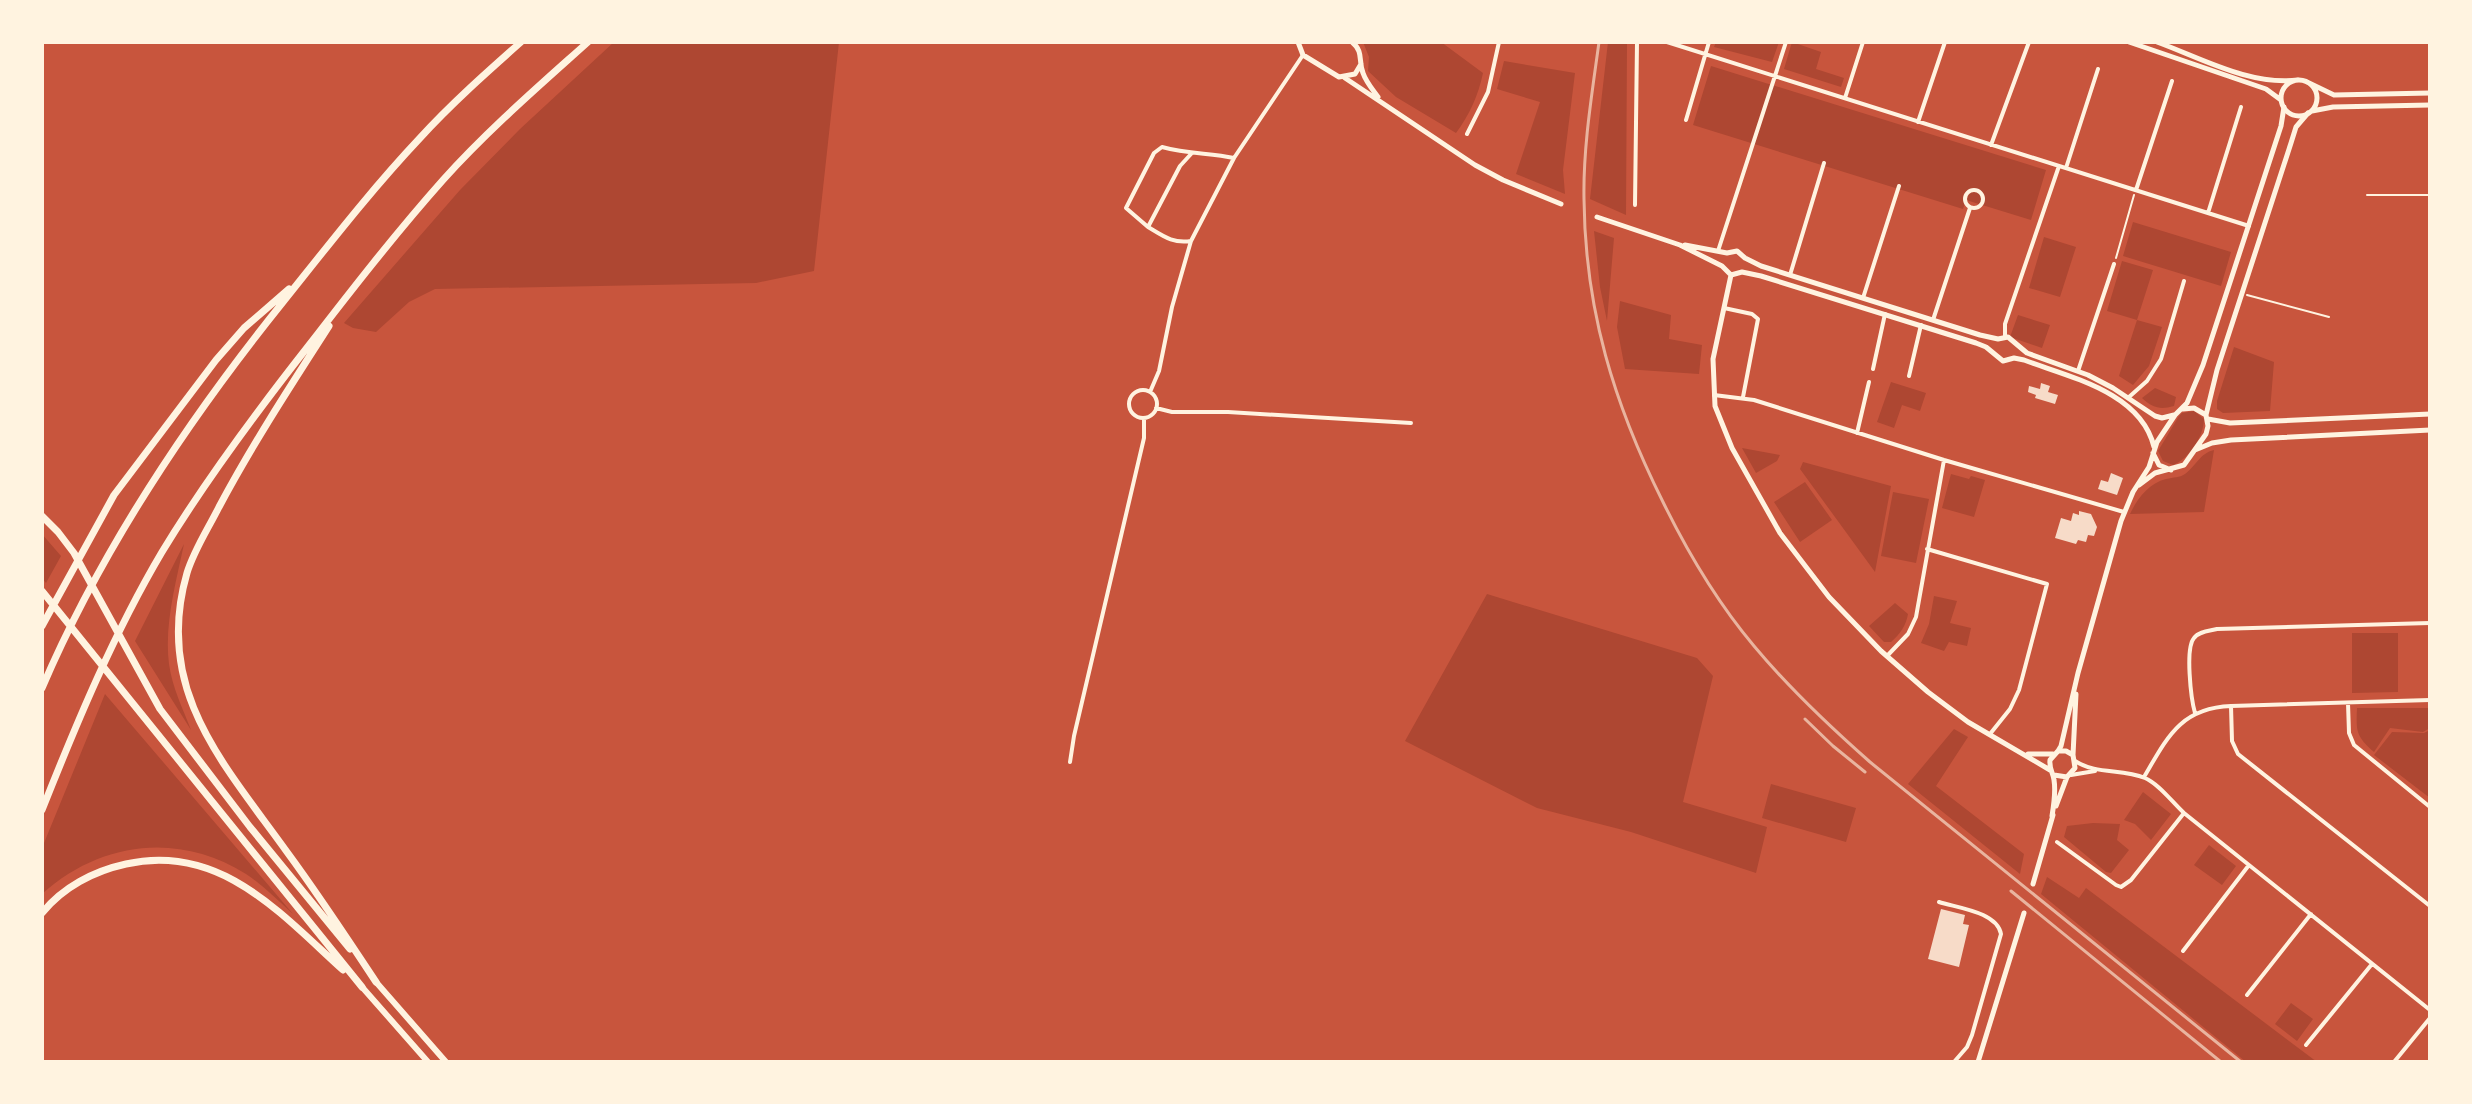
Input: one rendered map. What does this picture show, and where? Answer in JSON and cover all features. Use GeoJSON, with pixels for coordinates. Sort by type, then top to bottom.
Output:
{"type":"FeatureCollection","features":[{"type":"Feature","properties":{"kind":"highway"},"geometry":{"type":"LineString","coordinates":[[43,686],[71,625],[131,514],[224,376],[418,140],[521,42]]}},
{"type":"Feature","properties":{"kind":"highway"},"geometry":{"type":"LineString","coordinates":[[42,810],[78,722],[134,602],[196,498],[261,408],[396,235],[463,159],[588,42]]}},
{"type":"Feature","properties":{"kind":"highway"},"geometry":{"type":"LineString","coordinates":[[42,626],[114,495],[216,360],[244,328],[303,277]]}},
{"type":"Feature","properties":{"kind":"highway"},"geometry":{"type":"LineString","coordinates":[[353,289],[246,458],[200,543],[187,572],[178,624],[178,649],[181,673],[190,701],[218,755],[376,982]]}},
{"type":"Feature","properties":{"kind":"highway"},"geometry":{"type":"LineString","coordinates":[[42,516],[74,553],[160,709],[250,827],[376,982]]}},
{"type":"Feature","properties":{"kind":"highway"},"geometry":{"type":"LineString","coordinates":[[42,591],[362,987]]}},
{"type":"Feature","properties":{"kind":"highway"},"geometry":{"type":"LineString","coordinates":[[42,913],[87,876],[113,867],[158,859],[202,865],[247,886],[362,987]]}},
{"type":"Feature","properties":{"kind":"main road"},"geometry":{"type":"LineString","coordinates":[[376,982],[446,1062]]}},
{"type":"Feature","properties":{"kind":"main road"},"geometry":{"type":"LineString","coordinates":[[362,987],[428,1062]]}},
{"type":"Feature","properties":{"kind":"street"},"geometry":{"type":"LineString","coordinates":[[1352,42],[1361,53],[1366,79],[1381,101]]}},
{"type":"Feature","properties":{"kind":"street"},"geometry":{"type":"LineString","coordinates":[[1467,134],[1488,92],[1499,42]]}},
{"type":"Feature","properties":{"kind":"street"},"geometry":{"type":"LineString","coordinates":[[1635,205],[1637,42]]}},
{"type":"Feature","properties":{"kind":"street"},"geometry":{"type":"LineString","coordinates":[[1667,42],[2249,226]]}},
{"type":"Feature","properties":{"kind":"street"},"geometry":{"type":"LineString","coordinates":[[1686,120],[1709,42]]}},
{"type":"Feature","properties":{"kind":"street"},"geometry":{"type":"LineString","coordinates":[[1718,251],[1786,42]]}},
{"type":"Feature","properties":{"kind":"street"},"geometry":{"type":"LineString","coordinates":[[1845,98],[1863,42]]}},
{"type":"Feature","properties":{"kind":"street"},"geometry":{"type":"LineString","coordinates":[[1918,122],[1945,42]]}},
{"type":"Feature","properties":{"kind":"street"},"geometry":{"type":"LineString","coordinates":[[1991,145],[2029,42]]}},
{"type":"Feature","properties":{"kind":"street"},"geometry":{"type":"LineString","coordinates":[[2129,42],[2266,89],[2287,111],[2298,116],[2333,107],[2430,105]]}},
{"type":"Feature","properties":{"kind":"street"},"geometry":{"type":"LineString","coordinates":[[2157,42],[2262,79],[2298,80],[2334,95],[2430,93]]}},
{"type":"Feature","properties":{"kind":"street"},"geometry":{"type":"LineString","coordinates":[[1296,43],[1303,55],[1381,101],[1475,165],[1561,204]]}},
{"type":"Feature","properties":{"kind":"street"},"geometry":{"type":"LineString","coordinates":[[1150,392],[1159,371],[1172,307],[1191,241],[1234,158],[1303,55]]}},
{"type":"Feature","properties":{"kind":"street"},"geometry":{"type":"LineString","coordinates":[[1345,78],[1355,74],[1361,64]]}},
{"type":"Feature","properties":{"kind":"street"},"geometry":{"type":"LineString","coordinates":[[2066,168],[2098,69]]}},
{"type":"Feature","properties":{"kind":"street"},"geometry":{"type":"LineString","coordinates":[[2052,816],[2052,773],[2049,764],[2056,752],[2124,512],[2149,467],[2154,450],[2177,412],[2187,403],[2203,365],[2281,126],[2282,95],[2288,84],[2298,80]]}},
{"type":"Feature","properties":{"kind":"street"},"geometry":{"type":"LineString","coordinates":[[2136,190],[2172,81]]}},
{"type":"Feature","properties":{"kind":"street"},"geometry":{"type":"LineString","coordinates":[[2133,492],[2155,473],[2184,465],[2206,434],[2214,378],[2296,127],[2316,102],[2316,93],[2307,82]]}},
{"type":"Feature","properties":{"kind":"street"},"geometry":{"type":"LineString","coordinates":[[2208,213],[2241,107]]}},
{"type":"Feature","properties":{"kind":"street"},"geometry":{"type":"LineString","coordinates":[[1191,241],[1170,241],[1126,208],[1154,153],[1162,147],[1191,154],[1234,158]]}},
{"type":"Feature","properties":{"kind":"street"},"geometry":{"type":"LineString","coordinates":[[1148,227],[1180,166],[1191,154]]}},
{"type":"Feature","properties":{"kind":"street"},"geometry":{"type":"LineString","coordinates":[[1790,275],[1824,163]]}},
{"type":"Feature","properties":{"kind":"street"},"geometry":{"type":"LineString","coordinates":[[1994,353],[1994,345],[2002,338],[2059,166]]}},
{"type":"Feature","properties":{"kind":"street"},"geometry":{"type":"LineString","coordinates":[[1863,298],[1899,186]]}},
{"type":"Feature","properties":{"kind":"street"},"geometry":{"type":"LineString","coordinates":[[1972,190],[1979,192],[1983,202],[1979,207],[1970,208],[1965,201],[1966,195],[1972,190]]}},
{"type":"Feature","properties":{"kind":"street"},"geometry":{"type":"LineString","coordinates":[[1933,320],[1970,208]]}},
{"type":"Feature","properties":{"kind":"street"},"geometry":{"type":"LineString","coordinates":[[1597,217],[1680,245],[1722,266]]}},
{"type":"Feature","properties":{"kind":"street"},"geometry":{"type":"LineString","coordinates":[[1680,245],[1727,253],[1737,251],[1745,258],[1790,275],[1933,320],[2011,338],[2027,353],[2078,371],[2162,418],[2194,408],[2207,417],[2230,423],[2430,414]]}},
{"type":"Feature","properties":{"kind":"street"},"geometry":{"type":"LineString","coordinates":[[1727,253],[1722,259],[1722,266],[1731,275],[1742,272],[1761,276],[1976,343],[2003,361],[2014,358],[2085,382],[2124,404],[2147,428],[2159,465],[2172,470]]}},
{"type":"Feature","properties":{"kind":"street"},"geometry":{"type":"LineString","coordinates":[[1742,272],[1745,258]]}},
{"type":"Feature","properties":{"kind":"street"},"geometry":{"type":"LineString","coordinates":[[2078,371],[2114,264]]}},
{"type":"Feature","properties":{"kind":"street"},"geometry":{"type":"LineString","coordinates":[[1731,275],[1713,359],[1714,395],[1721,423],[1780,533],[1829,597],[1887,656],[1928,692],[1968,722],[2052,773],[2069,776],[2098,771],[2144,777],[2184,813],[2430,1010]]}},
{"type":"Feature","properties":{"kind":"street"},"geometry":{"type":"LineString","coordinates":[[2129,397],[2147,381],[2161,359],[2184,281]]}},
{"type":"Feature","properties":{"kind":"street"},"geometry":{"type":"LineString","coordinates":[[1724,308],[1752,314],[1758,319],[1743,397]]}},
{"type":"Feature","properties":{"kind":"street"},"geometry":{"type":"LineString","coordinates":[[1873,369],[1885,314]]}},
{"type":"Feature","properties":{"kind":"street"},"geometry":{"type":"LineString","coordinates":[[1909,376],[1921,325]]}},
{"type":"Feature","properties":{"kind":"street"},"geometry":{"type":"LineString","coordinates":[[2014,358],[2017,346]]}},
{"type":"Feature","properties":{"kind":"street"},"geometry":{"type":"LineString","coordinates":[[1857,433],[1869,382]]}},
{"type":"Feature","properties":{"kind":"street"},"geometry":{"type":"LineString","coordinates":[[1138,390],[1150,392],[1155,398],[1156,408],[1151,416],[1136,417],[1130,411],[1129,399],[1138,390]]}},
{"type":"Feature","properties":{"kind":"street"},"geometry":{"type":"LineString","coordinates":[[1714,395],[1743,397],[2124,512]]}},
{"type":"Feature","properties":{"kind":"street"},"geometry":{"type":"LineString","coordinates":[[1156,408],[1172,412],[1228,412],[1411,423]]}},
{"type":"Feature","properties":{"kind":"street"},"geometry":{"type":"LineString","coordinates":[[1070,762],[1144,438],[1144,418]]}},
{"type":"Feature","properties":{"kind":"street"},"geometry":{"type":"LineString","coordinates":[[2195,450],[2231,440],[2430,430]]}},
{"type":"Feature","properties":{"kind":"street"},"geometry":{"type":"LineString","coordinates":[[1887,656],[1908,634],[1916,617],[1944,460]]}},
{"type":"Feature","properties":{"kind":"street"},"geometry":{"type":"LineString","coordinates":[[1927,549],[2047,584],[2019,690],[2010,709],[1990,734]]}},
{"type":"Feature","properties":{"kind":"street"},"geometry":{"type":"LineString","coordinates":[[2195,713],[2189,651],[2193,638],[2199,634],[2217,629],[2430,623]]}},
{"type":"Feature","properties":{"kind":"street"},"geometry":{"type":"LineString","coordinates":[[2033,884],[2052,816],[2075,768],[2071,747],[2078,673]]}},
{"type":"Feature","properties":{"kind":"street"},"geometry":{"type":"LineString","coordinates":[[2144,777],[2167,739],[2184,720],[2204,709],[2430,700]]}},
{"type":"Feature","properties":{"kind":"street"},"geometry":{"type":"LineString","coordinates":[[2348,702],[2349,733],[2354,745],[2430,807]]}},
{"type":"Feature","properties":{"kind":"street"},"geometry":{"type":"LineString","coordinates":[[2231,706],[2232,741],[2238,754],[2430,906]]}},
{"type":"Feature","properties":{"kind":"street"},"geometry":{"type":"LineString","coordinates":[[2019,752],[2044,755],[2066,751],[2098,771]]}},
{"type":"Feature","properties":{"kind":"street"},"geometry":{"type":"LineString","coordinates":[[2057,842],[2121,887],[2128,883],[2184,813]]}},
{"type":"Feature","properties":{"kind":"street"},"geometry":{"type":"LineString","coordinates":[[2183,951],[2249,865]]}},
{"type":"Feature","properties":{"kind":"street"},"geometry":{"type":"LineString","coordinates":[[1939,902],[1990,918],[2000,927],[2001,934],[1972,1035],[1967,1047],[1954,1062]]}},
{"type":"Feature","properties":{"kind":"street"},"geometry":{"type":"LineString","coordinates":[[1978,1062],[2024,913]]}},
{"type":"Feature","properties":{"kind":"street"},"geometry":{"type":"LineString","coordinates":[[2247,995],[2311,914]]}},
{"type":"Feature","properties":{"kind":"street"},"geometry":{"type":"LineString","coordinates":[[2306,1045],[2372,964]]}},
{"type":"Feature","properties":{"kind":"street"},"geometry":{"type":"LineString","coordinates":[[2394,1062],[2430,1018]]}},
{"type":"Feature","properties":{"kind":"path"},"geometry":{"type":"LineString","coordinates":[[2114,264],[2136,190]]}},
{"type":"Feature","properties":{"kind":"path"},"geometry":{"type":"LineString","coordinates":[[2367,195],[2430,195]]}},
{"type":"Feature","properties":{"kind":"path"},"geometry":{"type":"LineString","coordinates":[[2242,293],[2329,317]]}},
{"type":"Feature","properties":{"kind":"shaded area"},"geometry":{"type":"Polygon","coordinates":[[[614,42],[839,42],[814,271],[756,283],[435,289],[409,302],[376,332],[344,323],[460,190],[520,129],[614,42]]]}},
{"type":"Feature","properties":{"kind":"shaded area"},"geometry":{"type":"Polygon","coordinates":[[[1363,42],[1441,42],[1483,73],[1473,104],[1456,133],[1396,97],[1368,71],[1369,57],[1363,42]]]}},
{"type":"Feature","properties":{"kind":"shaded area"},"geometry":{"type":"Polygon","coordinates":[[[1608,42],[1627,42],[1626,215],[1590,199],[1608,42]]]}},
{"type":"Feature","properties":{"kind":"shaded area"},"geometry":{"type":"Polygon","coordinates":[[[1716,42],[1779,42],[1772,62],[1714,47],[1716,42]]]}},
{"type":"Feature","properties":{"kind":"shaded area"},"geometry":{"type":"Polygon","coordinates":[[[1792,42],[1821,52],[1816,69],[1844,78],[1841,87],[1784,69],[1792,42]]]}},
{"type":"Feature","properties":{"kind":"shaded area"},"geometry":{"type":"Polygon","coordinates":[[[1504,61],[1575,73],[1563,170],[1565,194],[1516,174],[1540,102],[1497,89],[1504,61]]]}},
{"type":"Feature","properties":{"kind":"shaded area"},"geometry":{"type":"Polygon","coordinates":[[[1711,66],[2046,170],[2031,220],[1966,200],[1963,209],[1693,125],[1711,66]]]}},
{"type":"Feature","properties":{"kind":"shaded area"},"geometry":{"type":"Polygon","coordinates":[[[2133,222],[2231,252],[2221,286],[2123,256],[2133,222]]]}},
{"type":"Feature","properties":{"kind":"shaded area"},"geometry":{"type":"Polygon","coordinates":[[[1594,231],[1614,238],[1607,321],[1600,287],[1594,231]]]}},
{"type":"Feature","properties":{"kind":"shaded area"},"geometry":{"type":"Polygon","coordinates":[[[2044,237],[2076,247],[2060,297],[2029,288],[2044,237]]]}},
{"type":"Feature","properties":{"kind":"shaded area"},"geometry":{"type":"Polygon","coordinates":[[[2122,261],[2153,270],[2137,320],[2107,311],[2122,261]]]}},
{"type":"Feature","properties":{"kind":"shaded area"},"geometry":{"type":"Polygon","coordinates":[[[1620,301],[1671,315],[1669,339],[1702,345],[1699,374],[1625,369],[1617,327],[1620,301]]]}},
{"type":"Feature","properties":{"kind":"shaded area"},"geometry":{"type":"Polygon","coordinates":[[[2018,315],[2050,325],[2042,348],[2010,337],[2018,315]]]}},
{"type":"Feature","properties":{"kind":"shaded area"},"geometry":{"type":"Polygon","coordinates":[[[2137,320],[2162,327],[2149,366],[2133,385],[2119,376],[2137,320]]]}},
{"type":"Feature","properties":{"kind":"shaded area"},"geometry":{"type":"Polygon","coordinates":[[[2234,347],[2274,362],[2270,411],[2223,413],[2217,409],[2234,347]]]}},
{"type":"Feature","properties":{"kind":"shaded area"},"geometry":{"type":"Polygon","coordinates":[[[1891,382],[1926,393],[1920,411],[1902,405],[1894,428],[1877,422],[1891,382]]]}},
{"type":"Feature","properties":{"kind":"shaded area"},"geometry":{"type":"Polygon","coordinates":[[[2155,388],[2176,397],[2174,406],[2157,407],[2142,398],[2155,388]]]}},
{"type":"Feature","properties":{"kind":"shaded area"},"geometry":{"type":"Polygon","coordinates":[[[2194,411],[2204,419],[2194,446],[2185,458],[2173,465],[2163,461],[2158,451],[2179,416],[2194,411]]]}},
{"type":"Feature","properties":{"kind":"shaded area"},"geometry":{"type":"Polygon","coordinates":[[[1742,448],[1780,455],[1777,461],[1756,473],[1742,448]]]}},
{"type":"Feature","properties":{"kind":"shaded area"},"geometry":{"type":"Polygon","coordinates":[[[2214,450],[2204,512],[2130,514],[2149,488],[2160,481],[2185,474],[2214,450]]]}},
{"type":"Feature","properties":{"kind":"shaded area"},"geometry":{"type":"Polygon","coordinates":[[[1803,462],[1891,486],[1875,572],[1800,469],[1803,462]]]}},
{"type":"Feature","properties":{"kind":"shaded area"},"geometry":{"type":"Polygon","coordinates":[[[1951,474],[1985,480],[1974,517],[1942,508],[1951,474]]]}},
{"type":"Feature","properties":{"kind":"shaded area"},"geometry":{"type":"Polygon","coordinates":[[[1805,482],[1832,520],[1800,542],[1774,502],[1805,482]]]}},
{"type":"Feature","properties":{"kind":"shaded area"},"geometry":{"type":"Polygon","coordinates":[[[1893,492],[1929,499],[1916,563],[1881,556],[1893,492]]]}},
{"type":"Feature","properties":{"kind":"shaded area"},"geometry":{"type":"Polygon","coordinates":[[[42,534],[61,556],[46,583],[42,578],[42,534]]]}},
{"type":"Feature","properties":{"kind":"shaded area"},"geometry":{"type":"Polygon","coordinates":[[[184,544],[172,604],[168,649],[173,681],[191,730],[135,641],[184,544]]]}},
{"type":"Feature","properties":{"kind":"shaded area"},"geometry":{"type":"Polygon","coordinates":[[[1487,594],[1697,658],[1713,676],[1683,802],[1767,827],[1756,873],[1631,832],[1537,808],[1405,741],[1487,594]]]}},
{"type":"Feature","properties":{"kind":"shaded area"},"geometry":{"type":"Polygon","coordinates":[[[1934,596],[1957,601],[1950,623],[1971,628],[1967,646],[1949,642],[1944,651],[1921,643],[1929,624],[1934,596]]]}},
{"type":"Feature","properties":{"kind":"shaded area"},"geometry":{"type":"Polygon","coordinates":[[[1895,603],[1908,614],[1907,618],[1894,639],[1884,642],[1869,626],[1895,603]]]}},
{"type":"Feature","properties":{"kind":"shaded area"},"geometry":{"type":"Polygon","coordinates":[[[2352,633],[2398,633],[2398,692],[2352,693],[2352,633]]]}},
{"type":"Feature","properties":{"kind":"shaded area"},"geometry":{"type":"Polygon","coordinates":[[[105,694],[293,914],[246,874],[194,852],[168,848],[141,848],[115,853],[65,876],[42,894],[42,848],[105,694]]]}},
{"type":"Feature","properties":{"kind":"shaded area"},"geometry":{"type":"Polygon","coordinates":[[[2357,708],[2430,708],[2430,728],[2423,732],[2390,728],[2374,752],[2358,733],[2357,708]]]}},
{"type":"Feature","properties":{"kind":"shaded area"},"geometry":{"type":"Polygon","coordinates":[[[1954,729],[1968,737],[1936,786],[2024,854],[2020,874],[1908,784],[1954,729]]]}},
{"type":"Feature","properties":{"kind":"shaded area"},"geometry":{"type":"Polygon","coordinates":[[[2430,730],[2430,798],[2374,755],[2392,732],[2424,733],[2430,730]]]}},
{"type":"Feature","properties":{"kind":"shaded area"},"geometry":{"type":"Polygon","coordinates":[[[1771,784],[1856,808],[1846,842],[1762,818],[1771,784]]]}},
{"type":"Feature","properties":{"kind":"shaded area"},"geometry":{"type":"Polygon","coordinates":[[[2143,792],[2171,814],[2151,840],[2135,824],[2124,820],[2143,792]]]}},
{"type":"Feature","properties":{"kind":"shaded area"},"geometry":{"type":"Polygon","coordinates":[[[2120,824],[2117,840],[2129,850],[2111,873],[2064,837],[2067,826],[2120,824]]]}},
{"type":"Feature","properties":{"kind":"shaded area"},"geometry":{"type":"Polygon","coordinates":[[[2209,845],[2236,866],[2222,885],[2194,865],[2209,845]]]}},
{"type":"Feature","properties":{"kind":"shaded area"},"geometry":{"type":"Polygon","coordinates":[[[2047,877],[2079,898],[2086,888],[2317,1062],[2246,1062],[2041,894],[2047,877]]]}},
{"type":"Feature","properties":{"kind":"shaded area"},"geometry":{"type":"Polygon","coordinates":[[[2291,1003],[2313,1019],[2297,1041],[2275,1024],[2291,1003]]]}},
{"type":"Feature","properties":{"kind":"building"},"geometry":{"type":"Polygon","coordinates":[[[2041,383],[2050,386],[2048,392],[2058,395],[2055,404],[2035,398],[2036,395],[2028,392],[2029,386],[2040,389],[2041,383]]]}},
{"type":"Feature","properties":{"kind":"building"},"geometry":{"type":"Polygon","coordinates":[[[2111,473],[2123,478],[2117,495],[2098,489],[2101,480],[2108,482],[2111,473]]]}},
{"type":"Feature","properties":{"kind":"building"},"geometry":{"type":"Polygon","coordinates":[[[2079,511],[2091,514],[2097,527],[2094,536],[2088,535],[2086,542],[2078,540],[2076,544],[2055,538],[2061,518],[2071,521],[2073,513],[2079,515],[2079,511]]]}},
{"type":"Feature","properties":{"kind":"building"},"geometry":{"type":"Polygon","coordinates":[[[1941,909],[1965,915],[1963,924],[1969,925],[1959,967],[1928,959],[1941,909]]]}},
{"type":"Feature","properties":{"kind":"railway"},"geometry":{"type":"LineString","coordinates":[[1599,42],[1588,120],[1584,179],[1586,240],[1597,318],[1630,429],[1663,502],[1704,577],[1767,662],[1854,748],[2241,1062]]}},
{"type":"Feature","properties":{"kind":"railway"},"geometry":{"type":"LineString","coordinates":[[1805,719],[1865,772]]}},
{"type":"Feature","properties":{"kind":"railway"},"geometry":{"type":"LineString","coordinates":[[2011,891],[2221,1062]]}}]}
